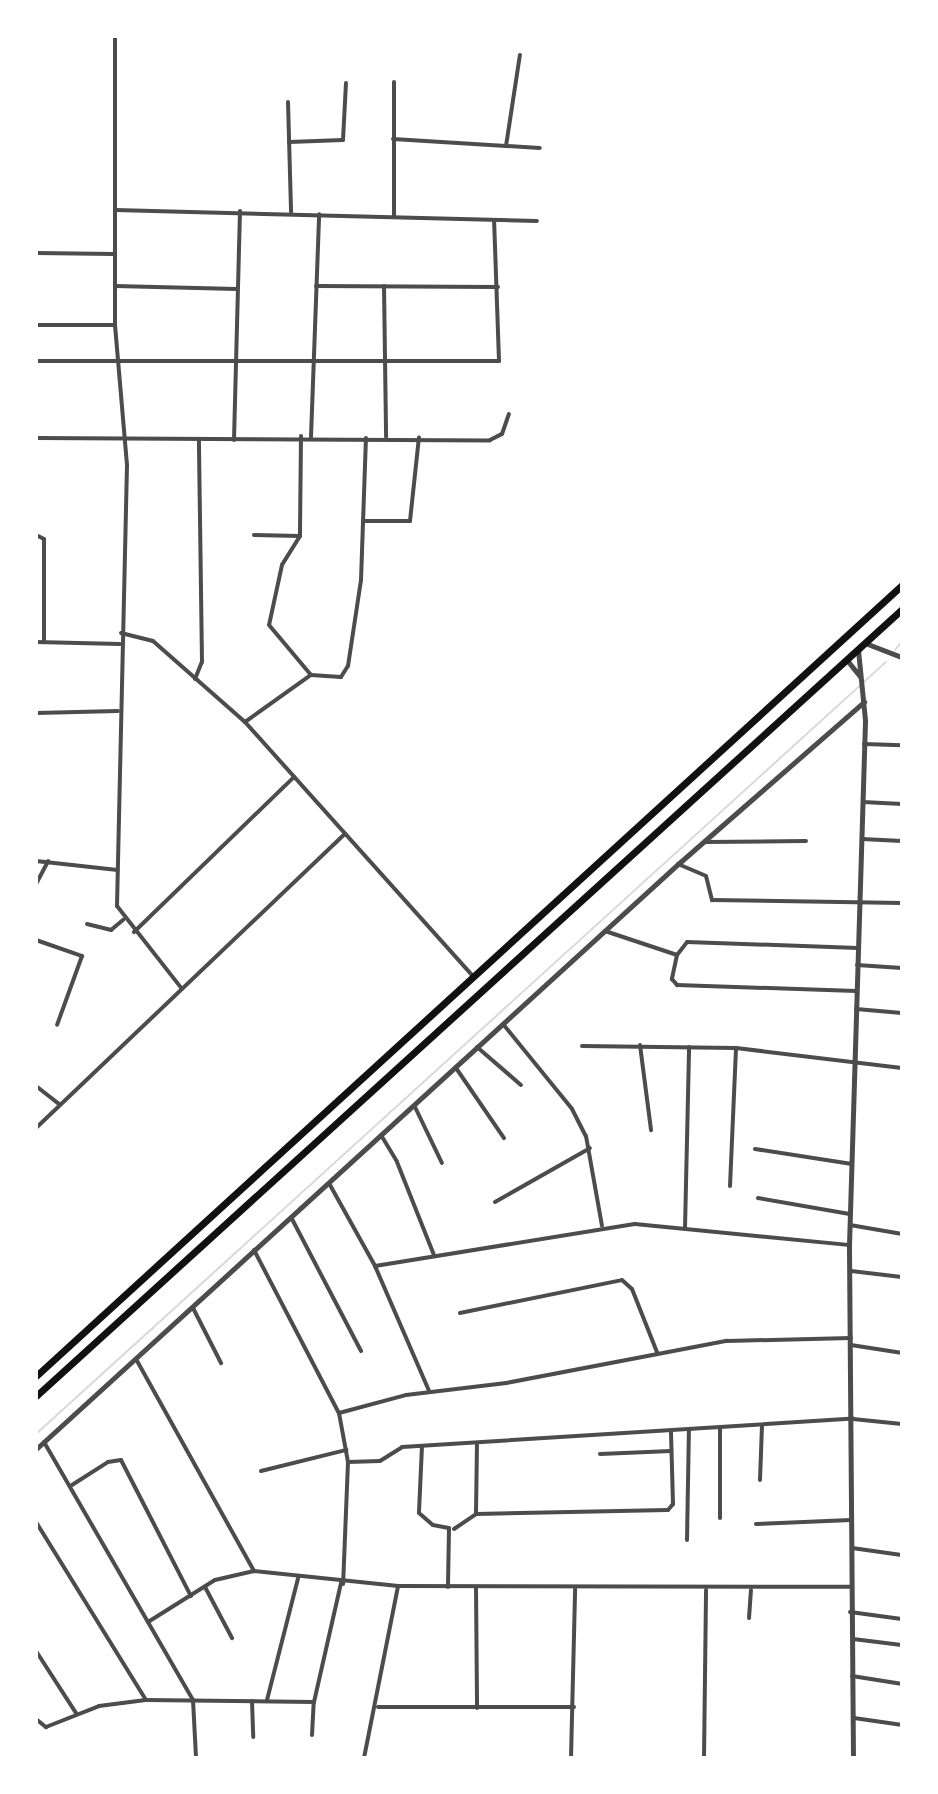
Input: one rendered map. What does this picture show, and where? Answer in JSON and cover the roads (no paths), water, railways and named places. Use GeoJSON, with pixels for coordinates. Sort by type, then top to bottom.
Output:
{"type":"FeatureCollection","features":[{"type":"Feature","properties":{"kind":"highway"},"geometry":{"type":"LineString","coordinates":[[36,1376],[902,585]]}},
{"type":"Feature","properties":{"kind":"highway"},"geometry":{"type":"LineString","coordinates":[[36,1396],[902,609]]}},
{"type":"Feature","properties":{"kind":"highway"},"geometry":{"type":"LineString","coordinates":[[239,1191],[249,1202]]}},
{"type":"Feature","properties":{"kind":"street"},"geometry":{"type":"LineString","coordinates":[[115,36],[115,325],[122,436],[127,465],[118,711],[117,911],[182,989]]}},
{"type":"Feature","properties":{"kind":"street"},"geometry":{"type":"LineString","coordinates":[[506,146],[520,55]]}},
{"type":"Feature","properties":{"kind":"street"},"geometry":{"type":"LineString","coordinates":[[394,82],[394,216]]}},
{"type":"Feature","properties":{"kind":"street"},"geometry":{"type":"LineString","coordinates":[[289,142],[343,140],[346,83]]}},
{"type":"Feature","properties":{"kind":"street"},"geometry":{"type":"LineString","coordinates":[[288,102],[291,212]]}},
{"type":"Feature","properties":{"kind":"street"},"geometry":{"type":"LineString","coordinates":[[393,139],[540,148]]}},
{"type":"Feature","properties":{"kind":"street"},"geometry":{"type":"LineString","coordinates":[[115,210],[291,212],[537,221]]}},
{"type":"Feature","properties":{"kind":"street"},"geometry":{"type":"LineString","coordinates":[[234,440],[240,211]]}},
{"type":"Feature","properties":{"kind":"street"},"geometry":{"type":"LineString","coordinates":[[311,437],[319,214]]}},
{"type":"Feature","properties":{"kind":"street"},"geometry":{"type":"LineString","coordinates":[[36,361],[237,362],[313,358],[501,360],[494,221]]}},
{"type":"Feature","properties":{"kind":"street"},"geometry":{"type":"LineString","coordinates":[[36,253],[114,254]]}},
{"type":"Feature","properties":{"kind":"street"},"geometry":{"type":"LineString","coordinates":[[115,286],[237,289]]}},
{"type":"Feature","properties":{"kind":"street"},"geometry":{"type":"LineString","coordinates":[[316,286],[498,287]]}},
{"type":"Feature","properties":{"kind":"street"},"geometry":{"type":"LineString","coordinates":[[384,286],[386,437]]}},
{"type":"Feature","properties":{"kind":"street"},"geometry":{"type":"LineString","coordinates":[[36,325],[115,325]]}},
{"type":"Feature","properties":{"kind":"street"},"geometry":{"type":"LineString","coordinates":[[36,438],[122,436],[234,440],[301,436],[494,440],[509,414]]}},
{"type":"Feature","properties":{"kind":"street"},"geometry":{"type":"LineString","coordinates":[[301,436],[300,536],[282,565],[269,625],[311,675]]}},
{"type":"Feature","properties":{"kind":"street"},"geometry":{"type":"LineString","coordinates":[[363,521],[410,521],[419,437]]}},
{"type":"Feature","properties":{"kind":"street"},"geometry":{"type":"LineString","coordinates":[[245,722],[311,675],[341,677],[348,666],[363,521],[366,438]]}},
{"type":"Feature","properties":{"kind":"street"},"geometry":{"type":"LineString","coordinates":[[195,679],[202,662],[199,440]]}},
{"type":"Feature","properties":{"kind":"street"},"geometry":{"type":"LineString","coordinates":[[36,535],[44,537],[44,642]]}},
{"type":"Feature","properties":{"kind":"street"},"geometry":{"type":"LineString","coordinates":[[254,535],[300,536]]}},
{"type":"Feature","properties":{"kind":"street"},"geometry":{"type":"LineString","coordinates":[[36,571],[44,571]]}},
{"type":"Feature","properties":{"kind":"street"},"geometry":{"type":"LineString","coordinates":[[121,633],[153,641],[245,722],[474,978]]}},
{"type":"Feature","properties":{"kind":"street"},"geometry":{"type":"LineString","coordinates":[[36,642],[120,644]]}},
{"type":"Feature","properties":{"kind":"street"},"geometry":{"type":"LineString","coordinates":[[865,643],[902,657]]}},
{"type":"Feature","properties":{"kind":"street"},"geometry":{"type":"LineString","coordinates":[[853,1758],[850,1612],[853,1419],[849,1245],[864,744],[864,702],[858,650]]}},
{"type":"Feature","properties":{"kind":"street"},"geometry":{"type":"LineString","coordinates":[[846,659],[861,678]]}},
{"type":"Feature","properties":{"kind":"street"},"geometry":{"type":"LineString","coordinates":[[36,1449],[254,1250],[330,1185],[678,864],[864,702]]}},
{"type":"Feature","properties":{"kind":"street"},"geometry":{"type":"LineString","coordinates":[[36,713],[118,711]]}},
{"type":"Feature","properties":{"kind":"street"},"geometry":{"type":"LineString","coordinates":[[864,744],[902,745]]}},
{"type":"Feature","properties":{"kind":"street"},"geometry":{"type":"LineString","coordinates":[[134,932],[294,777]]}},
{"type":"Feature","properties":{"kind":"street"},"geometry":{"type":"LineString","coordinates":[[863,802],[902,804]]}},
{"type":"Feature","properties":{"kind":"street"},"geometry":{"type":"LineString","coordinates":[[36,1128],[345,834]]}},
{"type":"Feature","properties":{"kind":"street"},"geometry":{"type":"LineString","coordinates":[[862,839],[902,841]]}},
{"type":"Feature","properties":{"kind":"street"},"geometry":{"type":"LineString","coordinates":[[706,842],[806,841]]}},
{"type":"Feature","properties":{"kind":"street"},"geometry":{"type":"LineString","coordinates":[[36,861],[118,870]]}},
{"type":"Feature","properties":{"kind":"street"},"geometry":{"type":"LineString","coordinates":[[36,884],[48,861]]}},
{"type":"Feature","properties":{"kind":"street"},"geometry":{"type":"LineString","coordinates":[[678,864],[706,876],[712,900],[902,903]]}},
{"type":"Feature","properties":{"kind":"street"},"geometry":{"type":"LineString","coordinates":[[87,924],[111,930],[123,920]]}},
{"type":"Feature","properties":{"kind":"street"},"geometry":{"type":"LineString","coordinates":[[605,931],[677,955]]}},
{"type":"Feature","properties":{"kind":"street"},"geometry":{"type":"LineString","coordinates":[[36,940],[82,956],[57,1025]]}},
{"type":"Feature","properties":{"kind":"street"},"geometry":{"type":"LineString","coordinates":[[856,991],[689,988],[673,982],[677,955],[687,942],[858,948]]}},
{"type":"Feature","properties":{"kind":"street"},"geometry":{"type":"LineString","coordinates":[[857,965],[902,968]]}},
{"type":"Feature","properties":{"kind":"street"},"geometry":{"type":"LineString","coordinates":[[856,1009],[902,1013]]}},
{"type":"Feature","properties":{"kind":"street"},"geometry":{"type":"LineString","coordinates":[[503,1024],[572,1109],[590,1148],[602,1226]]}},
{"type":"Feature","properties":{"kind":"street"},"geometry":{"type":"LineString","coordinates":[[640,1045],[651,1130]]}},
{"type":"Feature","properties":{"kind":"street"},"geometry":{"type":"LineString","coordinates":[[582,1046],[736,1048],[902,1068]]}},
{"type":"Feature","properties":{"kind":"street"},"geometry":{"type":"LineString","coordinates":[[477,1047],[521,1085]]}},
{"type":"Feature","properties":{"kind":"street"},"geometry":{"type":"LineString","coordinates":[[685,1228],[689,1047]]}},
{"type":"Feature","properties":{"kind":"street"},"geometry":{"type":"LineString","coordinates":[[730,1186],[736,1048]]}},
{"type":"Feature","properties":{"kind":"street"},"geometry":{"type":"LineString","coordinates":[[456,1068],[504,1138]]}},
{"type":"Feature","properties":{"kind":"street"},"geometry":{"type":"LineString","coordinates":[[36,1086],[59,1105]]}},
{"type":"Feature","properties":{"kind":"street"},"geometry":{"type":"LineString","coordinates":[[415,1107],[442,1163]]}},
{"type":"Feature","properties":{"kind":"street"},"geometry":{"type":"LineString","coordinates":[[381,1135],[397,1162],[434,1255]]}},
{"type":"Feature","properties":{"kind":"street"},"geometry":{"type":"LineString","coordinates":[[495,1202],[590,1148]]}},
{"type":"Feature","properties":{"kind":"street"},"geometry":{"type":"LineString","coordinates":[[755,1149],[852,1165]]}},
{"type":"Feature","properties":{"kind":"street"},"geometry":{"type":"LineString","coordinates":[[330,1185],[375,1266],[429,1391]]}},
{"type":"Feature","properties":{"kind":"street"},"geometry":{"type":"LineString","coordinates":[[758,1198],[850,1214]]}},
{"type":"Feature","properties":{"kind":"street"},"geometry":{"type":"LineString","coordinates":[[292,1219],[361,1351]]}},
{"type":"Feature","properties":{"kind":"street"},"geometry":{"type":"LineString","coordinates":[[850,1225],[902,1234]]}},
{"type":"Feature","properties":{"kind":"street"},"geometry":{"type":"LineString","coordinates":[[375,1266],[602,1226],[685,1228],[849,1245]]}},
{"type":"Feature","properties":{"kind":"street"},"geometry":{"type":"LineString","coordinates":[[254,1250],[339,1413],[348,1462],[342,1584],[314,1702],[312,1735]]}},
{"type":"Feature","properties":{"kind":"street"},"geometry":{"type":"LineString","coordinates":[[851,1271],[902,1277]]}},
{"type":"Feature","properties":{"kind":"street"},"geometry":{"type":"LineString","coordinates":[[460,1313],[622,1280],[632,1289],[657,1352]]}},
{"type":"Feature","properties":{"kind":"street"},"geometry":{"type":"LineString","coordinates":[[193,1308],[221,1363]]}},
{"type":"Feature","properties":{"kind":"street"},"geometry":{"type":"LineString","coordinates":[[339,1413],[429,1391],[519,1381],[657,1352],[727,1341],[851,1341],[902,1353]]}},
{"type":"Feature","properties":{"kind":"street"},"geometry":{"type":"LineString","coordinates":[[136,1359],[254,1571]]}},
{"type":"Feature","properties":{"kind":"street"},"geometry":{"type":"LineString","coordinates":[[348,1462],[380,1461],[402,1447],[477,1445],[853,1419],[902,1424]]}},
{"type":"Feature","properties":{"kind":"street"},"geometry":{"type":"LineString","coordinates":[[760,1480],[762,1426]]}},
{"type":"Feature","properties":{"kind":"street"},"geometry":{"type":"LineString","coordinates":[[720,1428],[720,1518]]}},
{"type":"Feature","properties":{"kind":"street"},"geometry":{"type":"LineString","coordinates":[[687,1540],[689,1430]]}},
{"type":"Feature","properties":{"kind":"street"},"geometry":{"type":"LineString","coordinates":[[422,1446],[420,1517],[452,1528],[476,1514],[668,1510],[673,1504],[671,1431]]}},
{"type":"Feature","properties":{"kind":"street"},"geometry":{"type":"LineString","coordinates":[[44,1442],[72,1485],[193,1700],[196,1758]]}},
{"type":"Feature","properties":{"kind":"street"},"geometry":{"type":"LineString","coordinates":[[476,1514],[477,1445]]}},
{"type":"Feature","properties":{"kind":"street"},"geometry":{"type":"LineString","coordinates":[[261,1471],[346,1450]]}},
{"type":"Feature","properties":{"kind":"street"},"geometry":{"type":"LineString","coordinates":[[600,1454],[671,1451]]}},
{"type":"Feature","properties":{"kind":"street"},"geometry":{"type":"LineString","coordinates":[[72,1485],[108,1462],[121,1460],[191,1596]]}},
{"type":"Feature","properties":{"kind":"street"},"geometry":{"type":"LineString","coordinates":[[756,1524],[851,1520]]}},
{"type":"Feature","properties":{"kind":"street"},"geometry":{"type":"LineString","coordinates":[[36,1522],[146,1700]]}},
{"type":"Feature","properties":{"kind":"street"},"geometry":{"type":"LineString","coordinates":[[448,1587],[452,1528]]}},
{"type":"Feature","properties":{"kind":"street"},"geometry":{"type":"LineString","coordinates":[[852,1548],[902,1555]]}},
{"type":"Feature","properties":{"kind":"street"},"geometry":{"type":"LineString","coordinates":[[148,1622],[228,1574],[254,1571],[342,1584],[398,1586],[706,1590],[851,1587]]}},
{"type":"Feature","properties":{"kind":"street"},"geometry":{"type":"LineString","coordinates":[[266,1701],[298,1578]]}},
{"type":"Feature","properties":{"kind":"street"},"geometry":{"type":"LineString","coordinates":[[364,1758],[378,1707],[398,1586]]}},
{"type":"Feature","properties":{"kind":"street"},"geometry":{"type":"LineString","coordinates":[[205,1587],[232,1638]]}},
{"type":"Feature","properties":{"kind":"street"},"geometry":{"type":"LineString","coordinates":[[476,1587],[477,1708]]}},
{"type":"Feature","properties":{"kind":"street"},"geometry":{"type":"LineString","coordinates":[[571,1758],[575,1589]]}},
{"type":"Feature","properties":{"kind":"street"},"geometry":{"type":"LineString","coordinates":[[704,1758],[706,1590]]}},
{"type":"Feature","properties":{"kind":"street"},"geometry":{"type":"LineString","coordinates":[[749,1618],[751,1590]]}},
{"type":"Feature","properties":{"kind":"street"},"geometry":{"type":"LineString","coordinates":[[850,1612],[902,1619]]}},
{"type":"Feature","properties":{"kind":"street"},"geometry":{"type":"LineString","coordinates":[[852,1639],[902,1645]]}},
{"type":"Feature","properties":{"kind":"street"},"geometry":{"type":"LineString","coordinates":[[36,1651],[76,1713]]}},
{"type":"Feature","properties":{"kind":"street"},"geometry":{"type":"LineString","coordinates":[[852,1676],[902,1684]]}},
{"type":"Feature","properties":{"kind":"street"},"geometry":{"type":"LineString","coordinates":[[36,1719],[46,1727],[76,1713],[146,1700],[314,1702]]}},
{"type":"Feature","properties":{"kind":"street"},"geometry":{"type":"LineString","coordinates":[[252,1701],[253,1737]]}},
{"type":"Feature","properties":{"kind":"street"},"geometry":{"type":"LineString","coordinates":[[378,1707],[574,1707]]}},
{"type":"Feature","properties":{"kind":"street"},"geometry":{"type":"LineString","coordinates":[[854,1718],[902,1725]]}},
{"type":"Feature","properties":{"kind":"waterway"},"geometry":{"type":"LineString","coordinates":[[895,650],[902,641]]}},
{"type":"Feature","properties":{"kind":"waterway"},"geometry":{"type":"LineString","coordinates":[[36,1434],[886,662]]}}]}
